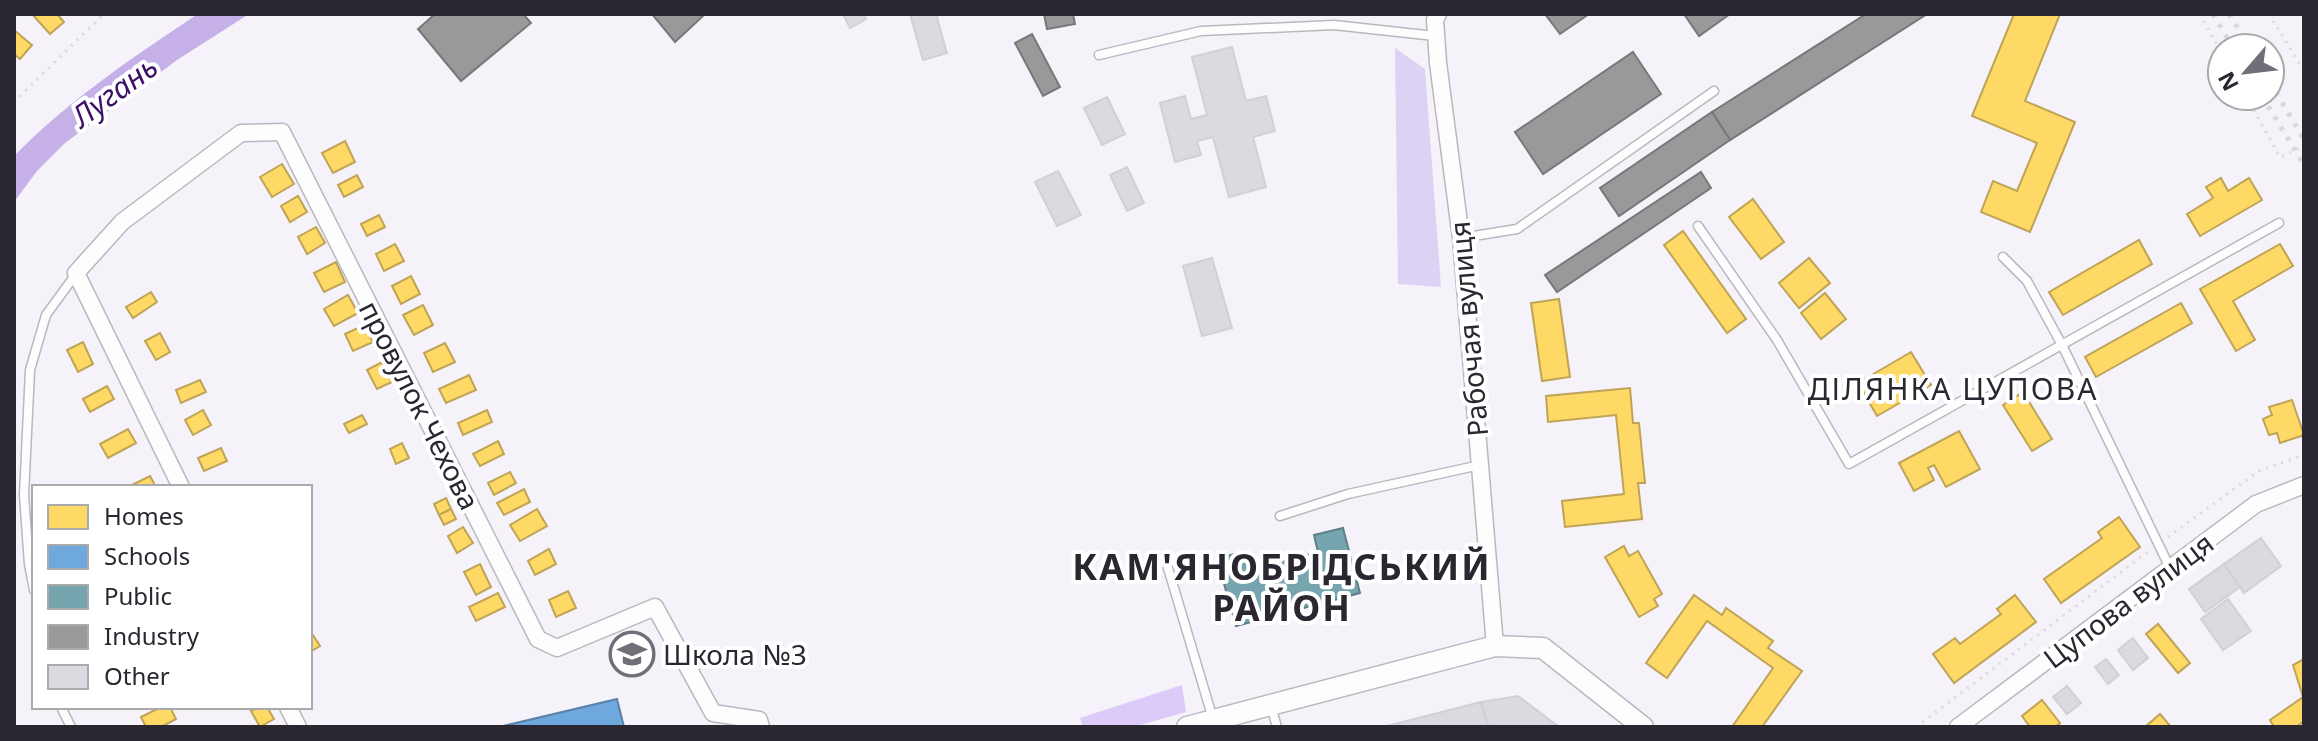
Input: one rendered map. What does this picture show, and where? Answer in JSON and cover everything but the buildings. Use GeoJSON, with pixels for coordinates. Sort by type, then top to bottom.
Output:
{"type":"FeatureCollection","features":[{"type":"Feature","properties":{"kind":"street","name":"Рабочая вулиця"},"geometry":{"type":"LineString","coordinates":[[1434,21],[1461,238],[1495,646]]}},
{"type":"Feature","properties":{"kind":"street","name":"провулок Чехова"},"geometry":{"type":"LineString","coordinates":[[76,273],[122,222],[241,133],[282,132],[538,639],[557,648],[655,607],[713,713],[759,720],[761,727]]}},
{"type":"Feature","properties":{"kind":"street"},"geometry":{"type":"LineString","coordinates":[[76,273],[180,485]]}},
{"type":"Feature","properties":{"kind":"street","name":"Цупова вулиця"},"geometry":{"type":"LineString","coordinates":[[1958,727],[2256,504],[2304,485]]}},
{"type":"Feature","properties":{"kind":"street"},"geometry":{"type":"LineString","coordinates":[[1187,727],[1495,646],[1543,648],[1643,727]]}},
{"type":"Feature","properties":{"kind":"street"},"geometry":{"type":"LineString","coordinates":[[289,709],[298,727]]}},
{"type":"Feature","properties":{"kind":"lane"},"geometry":{"type":"LineString","coordinates":[[1099,55],[1201,31],[1434,21]]}},
{"type":"Feature","properties":{"kind":"lane"},"geometry":{"type":"LineString","coordinates":[[1461,238],[1517,229],[1714,91]]}},
{"type":"Feature","properties":{"kind":"lane"},"geometry":{"type":"LineString","coordinates":[[1698,226],[1777,340],[1849,464],[2279,223]]}},
{"type":"Feature","properties":{"kind":"lane"},"geometry":{"type":"LineString","coordinates":[[2003,257],[2027,281],[2062,345],[2170,568]]}},
{"type":"Feature","properties":{"kind":"lane"},"geometry":{"type":"LineString","coordinates":[[32,580],[24,495],[30,370],[46,315],[76,273]]}},
{"type":"Feature","properties":{"kind":"lane"},"geometry":{"type":"LineString","coordinates":[[1280,516],[1348,494],[1480,465]]}},
{"type":"Feature","properties":{"kind":"lane"},"geometry":{"type":"LineString","coordinates":[[1168,568],[1213,720]]}},
{"type":"Feature","properties":{"kind":"lane"},"geometry":{"type":"LineString","coordinates":[[1271,705],[1277,727]]}},
{"type":"Feature","properties":{"kind":"lane"},"geometry":{"type":"LineString","coordinates":[[62,709],[71,727]]}},
{"type":"Feature","properties":{"kind":"path"},"geometry":{"type":"LineString","coordinates":[[14,102],[104,14]]}},
{"type":"Feature","properties":{"kind":"path"},"geometry":{"type":"LineString","coordinates":[[2200,14],[2210,32]]}},
{"type":"Feature","properties":{"kind":"path"},"geometry":{"type":"LineString","coordinates":[[2269,14],[2304,71]]}},
{"type":"Feature","properties":{"kind":"path"},"geometry":{"type":"LineString","coordinates":[[2255,112],[2280,157],[2304,146]]}},
{"type":"Feature","properties":{"kind":"path"},"geometry":{"type":"LineString","coordinates":[[1916,727],[2259,471],[2304,455]]}},
{"type":"Feature","properties":{"kind":"shaded area"},"geometry":{"type":"Polygon","coordinates":[[[1395,48],[1425,69],[1441,287],[1398,284],[1395,48]]]}},
{"type":"Feature","properties":{"kind":"shaded area"},"geometry":{"type":"Polygon","coordinates":[[[1182,685],[1186,712],[1133,727],[1083,727],[1080,718],[1182,685]]]}},
{"type":"Feature","properties":{"kind":"water","name":"Лугань"},"geometry":{"type":"Polygon","coordinates":[[[198,14],[249,14],[177,60],[65,143],[37,171],[14,202],[14,156],[79,98],[198,14]]]}},
{"type":"Feature","properties":{"kind":"railway"},"geometry":{"type":"LineString","coordinates":[[2213,14],[2224,32]]}},
{"type":"Feature","properties":{"kind":"railway"},"geometry":{"type":"LineString","coordinates":[[2229,14],[2240,32]]}},
{"type":"Feature","properties":{"kind":"railway"},"geometry":{"type":"LineString","coordinates":[[2286,109],[2304,140]]}},
{"type":"Feature","properties":{"kind":"railway"},"geometry":{"type":"LineString","coordinates":[[2272,112],[2304,165]]}},
{"type":"Feature","properties":{"kind":"place","name":"Школа №3"},"geometry":{"type":"Point","coordinates":[632,654]}},
{"type":"Feature","properties":{"kind":"district","name":"ДІЛЯНКА ЦУПОВА"},"geometry":{"type":"Point","coordinates":[1953,388]}},
{"type":"Feature","properties":{"kind":"district","name":"КАМ'ЯНОБРІДСЬКИЙ РАЙОН"},"geometry":{"type":"Point","coordinates":[1282,586]}}]}
